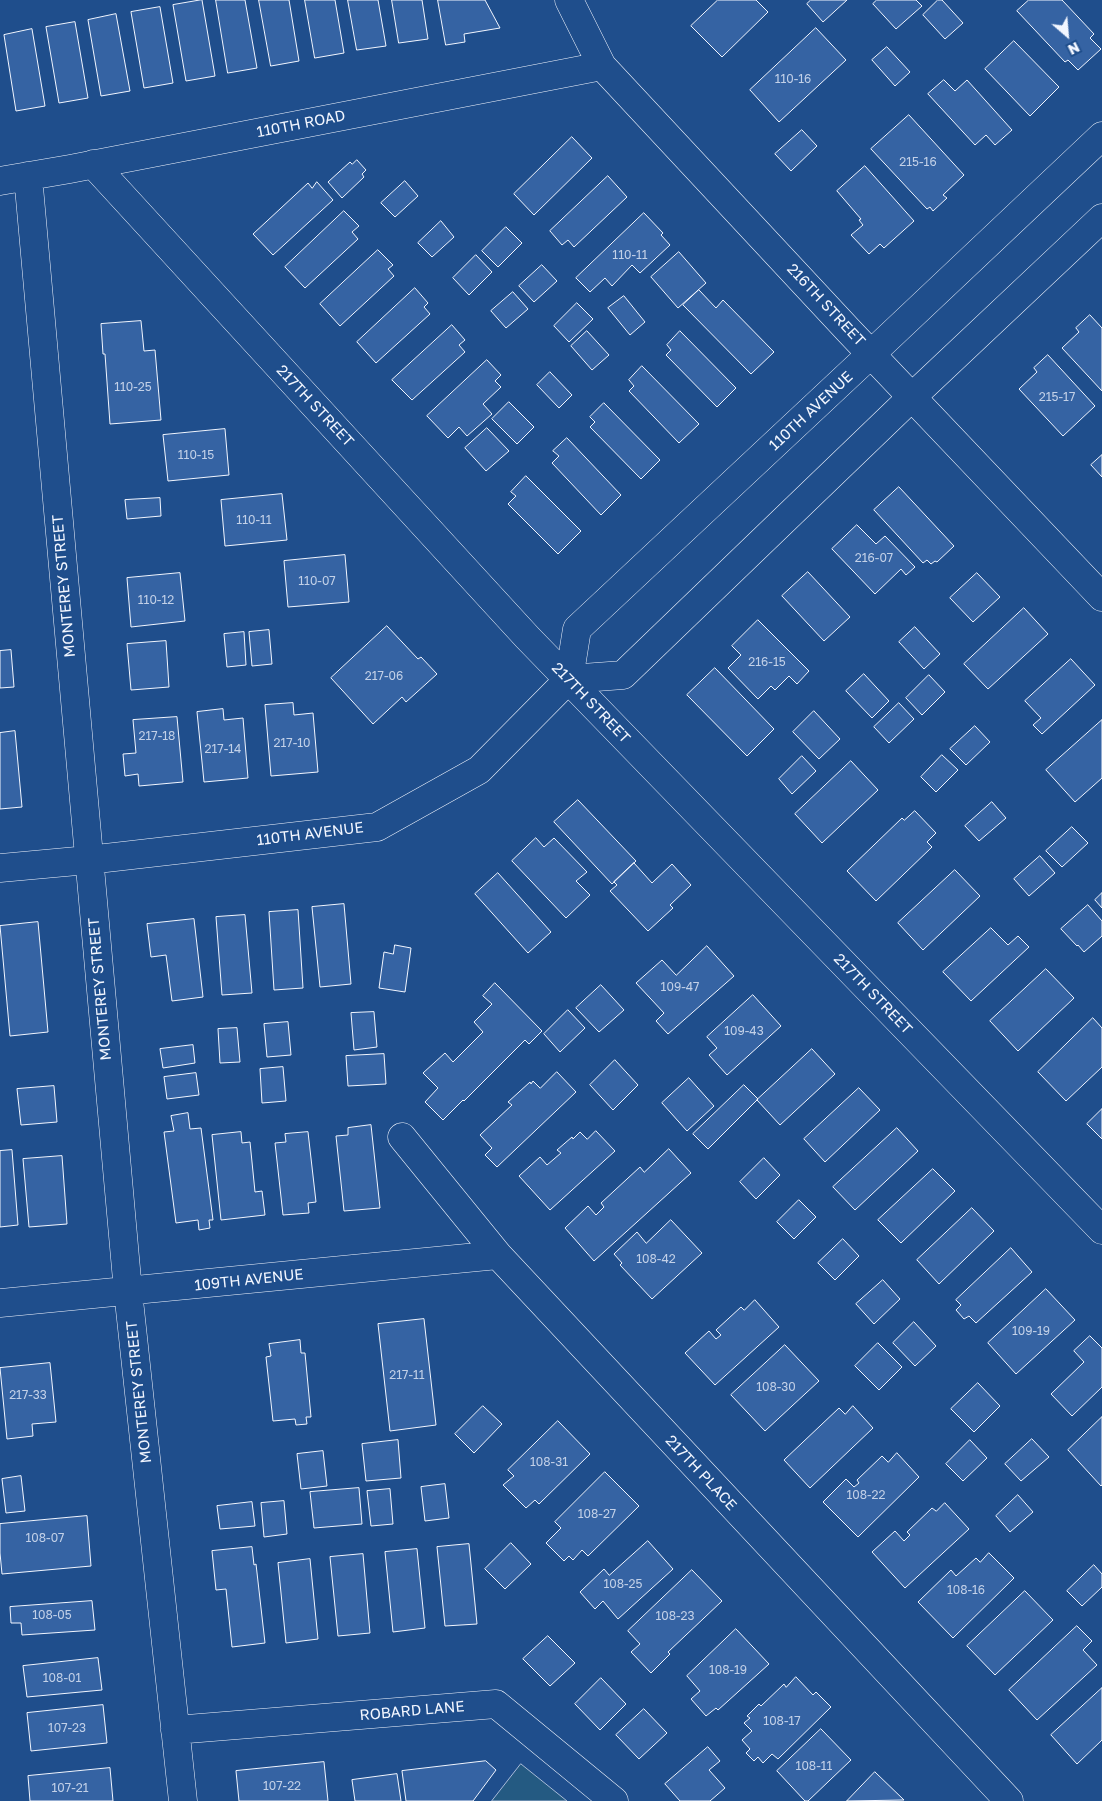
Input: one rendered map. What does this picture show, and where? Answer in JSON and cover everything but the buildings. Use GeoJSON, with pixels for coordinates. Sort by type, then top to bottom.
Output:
{"type":"FeatureCollection","features":[{"type":"Feature","properties":{"kind":"street","name":"216TH STREET"},"geometry":{"type":"LineString","coordinates":[[569,0],[602,66],[871,354],[913,396],[1102,597]]}},
{"type":"Feature","properties":{"kind":"street","name":"110TH ROAD"},"geometry":{"type":"LineString","coordinates":[[0,181],[602,66]]}},
{"type":"Feature","properties":{"kind":"street","name":"110TH AVENUE"},"geometry":{"type":"LineString","coordinates":[[0,868],[88,860],[377,826],[479,770],[569,679],[577,629],[1102,136]]}},
{"type":"Feature","properties":{"kind":"street","name":"217TH STREET"},"geometry":{"type":"LineString","coordinates":[[93,164],[528,638],[1102,1230]]}},
{"type":"Feature","properties":{"kind":"street","name":"MONTEREY STREET"},"geometry":{"type":"LineString","coordinates":[[28,176],[128,1291],[183,1801]]}},
{"type":"Feature","properties":{"kind":"street"},"geometry":{"type":"LineString","coordinates":[[569,679],[623,675],[913,396],[1102,218]]}},
{"type":"Feature","properties":{"kind":"street","name":"217TH PLACE"},"geometry":{"type":"LineString","coordinates":[[402,1137],[498,1256],[1009,1801]]}},
{"type":"Feature","properties":{"kind":"street","name":"109TH AVENUE"},"geometry":{"type":"LineString","coordinates":[[0,1303],[498,1256]]}},
{"type":"Feature","properties":{"kind":"street","name":"ROBARD LANE"},"geometry":{"type":"LineString","coordinates":[[175,1730],[496,1704],[614,1801]]}},
{"type":"Feature","properties":{"kind":"shaded area"},"geometry":{"type":"Polygon","coordinates":[[[521,1764],[567,1801],[492,1801],[521,1764]]]}}]}
